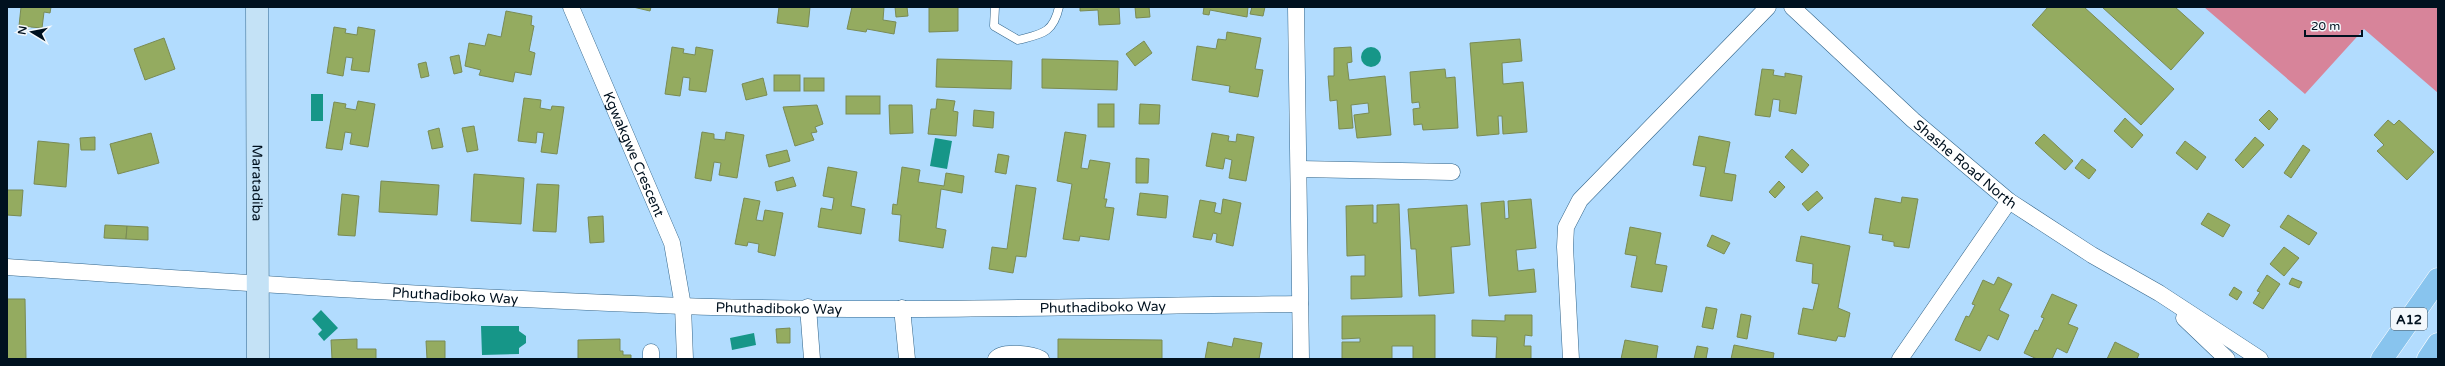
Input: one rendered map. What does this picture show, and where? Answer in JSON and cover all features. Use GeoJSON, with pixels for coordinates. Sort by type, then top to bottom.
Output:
{"type":"FeatureCollection","features":[{"type":"Feature","properties":{"kind":"main road","name":"A12"},"geometry":{"type":"LineString","coordinates":[[2387,350],[2438,279]]}},
{"type":"Feature","properties":{"kind":"main road"},"geometry":{"type":"LineString","coordinates":[[2371,359],[2387,350]]}},
{"type":"Feature","properties":{"kind":"street","name":"Maratadiba"},"geometry":{"type":"LineString","coordinates":[[257,7],[258,359]]}},
{"type":"Feature","properties":{"kind":"street","name":"Kgwakgwe Crescent"},"geometry":{"type":"LineString","coordinates":[[571,7],[672,243],[684,306],[685,359]]}},
{"type":"Feature","properties":{"kind":"street"},"geometry":{"type":"LineString","coordinates":[[1296,7],[1300,169],[1301,359]]}},
{"type":"Feature","properties":{"kind":"street"},"geometry":{"type":"LineString","coordinates":[[1571,359],[1565,247],[1566,227],[1571,215],[1580,200],[1768,7]]}},
{"type":"Feature","properties":{"kind":"street","name":"Shashe Road North"},"geometry":{"type":"LineString","coordinates":[[1792,7],[1913,120],[2009,201],[2092,255],[2159,293],[2260,359]]}},
{"type":"Feature","properties":{"kind":"street"},"geometry":{"type":"LineString","coordinates":[[1300,169],[1452,172]]}},
{"type":"Feature","properties":{"kind":"street"},"geometry":{"type":"LineString","coordinates":[[1907,357],[2009,201]]}},
{"type":"Feature","properties":{"kind":"street","name":"Phuthadiboko Way"},"geometry":{"type":"LineString","coordinates":[[7,267],[257,283],[684,306],[902,308],[1300,304]]}},
{"type":"Feature","properties":{"kind":"street","name":"Shashe Road North"},"geometry":{"type":"LineString","coordinates":[[2159,293],[2226,359]]}},
{"type":"Feature","properties":{"kind":"street"},"geometry":{"type":"LineString","coordinates":[[808,307],[812,359]]}},
{"type":"Feature","properties":{"kind":"street"},"geometry":{"type":"LineString","coordinates":[[902,308],[906,359]]}},
{"type":"Feature","properties":{"kind":"street"},"geometry":{"type":"LineString","coordinates":[[996,359],[1004,354],[1034,356],[1041,359]]}},
{"type":"Feature","properties":{"kind":"lane"},"geometry":{"type":"LineString","coordinates":[[995,7],[994,26],[1018,40],[1045,33],[1056,20],[1059,7]]}},
{"type":"Feature","properties":{"kind":"shaded area"},"geometry":{"type":"Polygon","coordinates":[[[2204,7],[2438,7],[2438,93],[2364,29],[2305,94],[2204,7]]]}},
{"type":"Feature","properties":{"kind":"shaded area"},"geometry":{"type":"Polygon","coordinates":[[[1371,47],[1378,50],[1381,57],[1378,64],[1371,67],[1364,64],[1361,57],[1364,50],[1371,47]]]}},
{"type":"Feature","properties":{"kind":"shaded area"},"geometry":{"type":"Polygon","coordinates":[[[311,94],[323,94],[323,121],[311,121],[311,94]]]}},
{"type":"Feature","properties":{"kind":"shaded area"},"geometry":{"type":"Polygon","coordinates":[[[935,138],[952,141],[947,169],[930,166],[935,138]]]}},
{"type":"Feature","properties":{"kind":"shaded area"},"geometry":{"type":"Polygon","coordinates":[[[321,310],[338,328],[324,341],[318,334],[322,330],[312,319],[321,310]]]}},
{"type":"Feature","properties":{"kind":"shaded area"},"geometry":{"type":"Polygon","coordinates":[[[481,326],[519,326],[519,331],[526,336],[526,343],[519,348],[519,354],[482,355],[481,326]]]}},
{"type":"Feature","properties":{"kind":"shaded area"},"geometry":{"type":"Polygon","coordinates":[[[754,333],[756,345],[732,350],[730,338],[754,333]]]}},
{"type":"Feature","properties":{"kind":"building"},"geometry":{"type":"Polygon","coordinates":[[[21,7],[51,7],[50,13],[44,12],[42,28],[19,26],[21,7]]]}},
{"type":"Feature","properties":{"kind":"building"},"geometry":{"type":"Polygon","coordinates":[[[633,7],[651,7],[650,11],[633,7]]]}},
{"type":"Feature","properties":{"kind":"building"},"geometry":{"type":"Polygon","coordinates":[[[779,7],[810,7],[808,27],[777,23],[779,7]]]}},
{"type":"Feature","properties":{"kind":"building"},"geometry":{"type":"Polygon","coordinates":[[[852,7],[884,7],[883,20],[896,22],[894,34],[867,29],[866,32],[847,29],[852,7]]]}},
{"type":"Feature","properties":{"kind":"building"},"geometry":{"type":"Polygon","coordinates":[[[895,7],[907,7],[908,16],[896,17],[895,7]]]}},
{"type":"Feature","properties":{"kind":"building"},"geometry":{"type":"Polygon","coordinates":[[[929,7],[958,7],[958,31],[929,32],[929,7]]]}},
{"type":"Feature","properties":{"kind":"building"},"geometry":{"type":"Polygon","coordinates":[[[1080,7],[1119,7],[1120,24],[1099,25],[1098,10],[1080,11],[1080,7]]]}},
{"type":"Feature","properties":{"kind":"building"},"geometry":{"type":"Polygon","coordinates":[[[1135,7],[1149,7],[1150,17],[1136,18],[1135,7]]]}},
{"type":"Feature","properties":{"kind":"building"},"geometry":{"type":"Polygon","coordinates":[[[1204,7],[1248,7],[1247,17],[1210,10],[1209,15],[1203,14],[1204,7]]]}},
{"type":"Feature","properties":{"kind":"building"},"geometry":{"type":"Polygon","coordinates":[[[1252,7],[1265,7],[1263,16],[1250,14],[1252,7]]]}},
{"type":"Feature","properties":{"kind":"building"},"geometry":{"type":"Polygon","coordinates":[[[2048,7],[2084,7],[2174,89],[2141,125],[2032,25],[2048,7]]]}},
{"type":"Feature","properties":{"kind":"building"},"geometry":{"type":"Polygon","coordinates":[[[2102,7],[2175,7],[2204,33],[2171,70],[2102,7]]]}},
{"type":"Feature","properties":{"kind":"building"},"geometry":{"type":"Polygon","coordinates":[[[506,11],[532,16],[531,25],[534,26],[529,51],[535,53],[531,75],[515,72],[513,82],[479,75],[481,70],[465,66],[469,43],[485,46],[488,34],[501,37],[506,11]]]}},
{"type":"Feature","properties":{"kind":"building"},"geometry":{"type":"Polygon","coordinates":[[[334,27],[346,29],[345,33],[357,35],[358,27],[375,30],[369,72],[351,70],[353,58],[346,57],[343,76],[327,73],[334,27]]]}},
{"type":"Feature","properties":{"kind":"building"},"geometry":{"type":"Polygon","coordinates":[[[1227,32],[1261,38],[1255,69],[1263,70],[1258,97],[1229,92],[1230,86],[1192,80],[1197,46],[1216,49],[1218,39],[1226,40],[1227,32]]]}},
{"type":"Feature","properties":{"kind":"building"},"geometry":{"type":"Polygon","coordinates":[[[164,38],[175,69],[145,80],[134,49],[164,38]]]}},
{"type":"Feature","properties":{"kind":"building"},"geometry":{"type":"Polygon","coordinates":[[[1520,39],[1522,61],[1502,63],[1503,84],[1523,82],[1527,132],[1503,134],[1502,116],[1498,116],[1499,134],[1477,136],[1470,43],[1520,39]]]}},
{"type":"Feature","properties":{"kind":"building"},"geometry":{"type":"Polygon","coordinates":[[[1144,41],[1152,53],[1135,66],[1126,54],[1144,41]]]}},
{"type":"Feature","properties":{"kind":"building"},"geometry":{"type":"Polygon","coordinates":[[[672,47],[684,49],[683,53],[695,55],[696,47],[713,50],[706,92],[689,90],[690,78],[683,77],[680,96],[665,94],[672,47]]]}},
{"type":"Feature","properties":{"kind":"building"},"geometry":{"type":"Polygon","coordinates":[[[1351,47],[1352,62],[1347,63],[1349,80],[1385,76],[1391,135],[1357,138],[1354,115],[1369,113],[1368,103],[1351,105],[1353,128],[1339,129],[1337,100],[1330,101],[1328,76],[1334,76],[1334,48],[1351,47]]]}},
{"type":"Feature","properties":{"kind":"building"},"geometry":{"type":"Polygon","coordinates":[[[459,55],[462,72],[454,74],[450,57],[459,55]]]}},
{"type":"Feature","properties":{"kind":"building"},"geometry":{"type":"Polygon","coordinates":[[[937,59],[1012,61],[1011,89],[936,87],[937,59]]]}},
{"type":"Feature","properties":{"kind":"building"},"geometry":{"type":"Polygon","coordinates":[[[1042,59],[1118,61],[1117,90],[1042,88],[1042,59]]]}},
{"type":"Feature","properties":{"kind":"building"},"geometry":{"type":"Polygon","coordinates":[[[426,62],[429,76],[421,78],[418,64],[426,62]]]}},
{"type":"Feature","properties":{"kind":"building"},"geometry":{"type":"Polygon","coordinates":[[[1445,69],[1446,78],[1455,77],[1458,128],[1423,130],[1422,124],[1414,125],[1413,109],[1420,108],[1419,102],[1412,103],[1410,72],[1445,69]]]}},
{"type":"Feature","properties":{"kind":"building"},"geometry":{"type":"Polygon","coordinates":[[[1762,69],[1774,70],[1773,75],[1785,77],[1785,73],[1802,76],[1796,114],[1779,111],[1780,100],[1773,99],[1770,117],[1755,115],[1762,69]]]}},
{"type":"Feature","properties":{"kind":"building"},"geometry":{"type":"Polygon","coordinates":[[[774,75],[800,75],[800,91],[774,91],[774,75]]]}},
{"type":"Feature","properties":{"kind":"building"},"geometry":{"type":"Polygon","coordinates":[[[763,78],[767,95],[746,100],[742,84],[763,78]]]}},
{"type":"Feature","properties":{"kind":"building"},"geometry":{"type":"Polygon","coordinates":[[[804,78],[824,78],[824,91],[804,91],[804,78]]]}},
{"type":"Feature","properties":{"kind":"building"},"geometry":{"type":"Polygon","coordinates":[[[846,96],[880,96],[880,114],[846,114],[846,96]]]}},
{"type":"Feature","properties":{"kind":"building"},"geometry":{"type":"Polygon","coordinates":[[[524,98],[541,100],[540,108],[551,110],[552,106],[564,107],[557,154],[541,152],[544,133],[537,132],[536,143],[518,141],[524,98]]]}},
{"type":"Feature","properties":{"kind":"building"},"geometry":{"type":"Polygon","coordinates":[[[937,99],[955,101],[953,111],[958,112],[956,136],[928,134],[931,109],[936,109],[937,99]]]}},
{"type":"Feature","properties":{"kind":"building"},"geometry":{"type":"Polygon","coordinates":[[[358,101],[375,104],[368,147],[350,144],[352,133],[345,132],[342,150],[326,148],[334,102],[346,104],[345,108],[356,110],[358,101]]]}},
{"type":"Feature","properties":{"kind":"building"},"geometry":{"type":"Polygon","coordinates":[[[1098,104],[1114,104],[1114,127],[1098,127],[1098,104]]]}},
{"type":"Feature","properties":{"kind":"building"},"geometry":{"type":"Polygon","coordinates":[[[1140,104],[1160,105],[1159,124],[1139,124],[1140,104]]]}},
{"type":"Feature","properties":{"kind":"building"},"geometry":{"type":"Polygon","coordinates":[[[817,105],[823,124],[815,127],[817,132],[811,133],[814,140],[795,146],[783,107],[817,105]]]}},
{"type":"Feature","properties":{"kind":"building"},"geometry":{"type":"Polygon","coordinates":[[[889,105],[912,105],[913,133],[890,134],[889,105]]]}},
{"type":"Feature","properties":{"kind":"building"},"geometry":{"type":"Polygon","coordinates":[[[974,110],[994,112],[993,128],[973,126],[974,110]]]}},
{"type":"Feature","properties":{"kind":"building"},"geometry":{"type":"Polygon","coordinates":[[[2269,110],[2278,119],[2269,130],[2259,120],[2269,110]]]}},
{"type":"Feature","properties":{"kind":"building"},"geometry":{"type":"Polygon","coordinates":[[[2125,118],[2143,135],[2132,148],[2114,131],[2125,118]]]}},
{"type":"Feature","properties":{"kind":"building"},"geometry":{"type":"Polygon","coordinates":[[[2388,120],[2394,125],[2399,120],[2434,152],[2407,180],[2377,151],[2384,145],[2374,135],[2388,120]]]}},
{"type":"Feature","properties":{"kind":"building"},"geometry":{"type":"Polygon","coordinates":[[[474,126],[478,150],[467,152],[462,128],[474,126]]]}},
{"type":"Feature","properties":{"kind":"building"},"geometry":{"type":"Polygon","coordinates":[[[439,128],[443,147],[432,149],[428,131],[439,128]]]}},
{"type":"Feature","properties":{"kind":"building"},"geometry":{"type":"Polygon","coordinates":[[[702,132],[714,134],[714,139],[725,140],[726,132],[744,135],[737,178],[719,175],[721,163],[714,162],[711,181],[695,178],[702,132]]]}},
{"type":"Feature","properties":{"kind":"building"},"geometry":{"type":"Polygon","coordinates":[[[1065,132],[1086,135],[1081,168],[1088,169],[1090,160],[1110,163],[1104,199],[1107,199],[1105,207],[1114,208],[1109,240],[1080,236],[1079,241],[1063,239],[1072,184],[1057,181],[1065,132]]]}},
{"type":"Feature","properties":{"kind":"building"},"geometry":{"type":"Polygon","coordinates":[[[151,133],[159,163],[118,174],[110,144],[151,133]]]}},
{"type":"Feature","properties":{"kind":"building"},"geometry":{"type":"Polygon","coordinates":[[[1212,133],[1229,136],[1228,141],[1236,142],[1237,134],[1254,137],[1246,181],[1229,178],[1232,160],[1225,158],[1223,169],[1206,166],[1212,133]]]}},
{"type":"Feature","properties":{"kind":"building"},"geometry":{"type":"Polygon","coordinates":[[[2044,134],[2073,161],[2065,170],[2035,143],[2044,134]]]}},
{"type":"Feature","properties":{"kind":"building"},"geometry":{"type":"Polygon","coordinates":[[[1699,136],[1730,142],[1724,173],[1736,175],[1732,201],[1700,196],[1706,167],[1693,165],[1699,136]]]}},
{"type":"Feature","properties":{"kind":"building"},"geometry":{"type":"Polygon","coordinates":[[[95,137],[95,150],[81,150],[80,138],[95,137]]]}},
{"type":"Feature","properties":{"kind":"building"},"geometry":{"type":"Polygon","coordinates":[[[2255,137],[2264,145],[2243,168],[2235,160],[2255,137]]]}},
{"type":"Feature","properties":{"kind":"building"},"geometry":{"type":"Polygon","coordinates":[[[38,141],[69,144],[66,187],[34,184],[38,141]]]}},
{"type":"Feature","properties":{"kind":"building"},"geometry":{"type":"Polygon","coordinates":[[[2185,141],[2206,157],[2197,170],[2176,153],[2185,141]]]}},
{"type":"Feature","properties":{"kind":"building"},"geometry":{"type":"Polygon","coordinates":[[[2303,145],[2310,150],[2291,178],[2284,173],[2303,145]]]}},
{"type":"Feature","properties":{"kind":"building"},"geometry":{"type":"Polygon","coordinates":[[[1792,149],[1809,165],[1802,173],[1785,157],[1792,149]]]}},
{"type":"Feature","properties":{"kind":"building"},"geometry":{"type":"Polygon","coordinates":[[[787,150],[790,161],[769,167],[766,155],[787,150]]]}},
{"type":"Feature","properties":{"kind":"building"},"geometry":{"type":"Polygon","coordinates":[[[998,154],[1009,156],[1006,174],[995,172],[998,154]]]}},
{"type":"Feature","properties":{"kind":"building"},"geometry":{"type":"Polygon","coordinates":[[[1136,158],[1149,159],[1148,183],[1136,183],[1136,158]]]}},
{"type":"Feature","properties":{"kind":"building"},"geometry":{"type":"Polygon","coordinates":[[[2082,159],[2096,170],[2089,179],[2075,168],[2082,159]]]}},
{"type":"Feature","properties":{"kind":"building"},"geometry":{"type":"Polygon","coordinates":[[[828,167],[857,172],[851,206],[865,209],[861,234],[818,227],[821,208],[832,210],[834,198],[823,196],[828,167]]]}},
{"type":"Feature","properties":{"kind":"building"},"geometry":{"type":"Polygon","coordinates":[[[902,167],[920,170],[918,182],[944,186],[946,173],[964,176],[962,193],[941,189],[936,228],[946,230],[943,248],[899,241],[901,215],[892,214],[893,204],[897,205],[902,167]]]}},
{"type":"Feature","properties":{"kind":"building"},"geometry":{"type":"Polygon","coordinates":[[[474,174],[524,178],[521,224],[471,221],[474,174]]]}},
{"type":"Feature","properties":{"kind":"building"},"geometry":{"type":"Polygon","coordinates":[[[793,177],[796,186],[777,191],[775,182],[793,177]]]}},
{"type":"Feature","properties":{"kind":"building"},"geometry":{"type":"Polygon","coordinates":[[[381,181],[439,185],[437,215],[379,212],[381,181]]]}},
{"type":"Feature","properties":{"kind":"building"},"geometry":{"type":"Polygon","coordinates":[[[1779,181],[1785,187],[1775,198],[1769,192],[1779,181]]]}},
{"type":"Feature","properties":{"kind":"building"},"geometry":{"type":"Polygon","coordinates":[[[537,184],[559,185],[556,232],[533,231],[537,184]]]}},
{"type":"Feature","properties":{"kind":"building"},"geometry":{"type":"Polygon","coordinates":[[[1016,185],[1036,188],[1026,257],[1016,256],[1013,273],[989,269],[992,247],[1007,249],[1016,185]]]}},
{"type":"Feature","properties":{"kind":"building"},"geometry":{"type":"Polygon","coordinates":[[[7,190],[23,190],[21,216],[7,215],[7,190]]]}},
{"type":"Feature","properties":{"kind":"building"},"geometry":{"type":"Polygon","coordinates":[[[1817,191],[1823,198],[1808,211],[1802,204],[1817,191]]]}},
{"type":"Feature","properties":{"kind":"building"},"geometry":{"type":"Polygon","coordinates":[[[1140,193],[1168,196],[1166,218],[1137,215],[1140,193]]]}},
{"type":"Feature","properties":{"kind":"building"},"geometry":{"type":"Polygon","coordinates":[[[342,194],[359,196],[355,236],[338,235],[342,194]]]}},
{"type":"Feature","properties":{"kind":"building"},"geometry":{"type":"Polygon","coordinates":[[[1902,197],[1918,199],[1909,248],[1894,246],[1894,242],[1882,240],[1883,235],[1869,233],[1875,198],[1901,203],[1902,197]]]}},
{"type":"Feature","properties":{"kind":"building"},"geometry":{"type":"Polygon","coordinates":[[[744,198],[760,201],[756,220],[763,221],[765,210],[783,213],[775,256],[758,252],[759,244],[748,242],[747,246],[735,244],[744,198]]]}},
{"type":"Feature","properties":{"kind":"building"},"geometry":{"type":"Polygon","coordinates":[[[1223,199],[1241,203],[1233,246],[1216,242],[1217,234],[1213,233],[1211,240],[1193,237],[1200,200],[1216,203],[1214,212],[1221,214],[1223,199]]]}},
{"type":"Feature","properties":{"kind":"building"},"geometry":{"type":"Polygon","coordinates":[[[1531,199],[1536,248],[1516,250],[1518,271],[1534,269],[1536,292],[1489,296],[1481,203],[1504,201],[1505,219],[1509,218],[1508,201],[1531,199]]]}},
{"type":"Feature","properties":{"kind":"building"},"geometry":{"type":"Polygon","coordinates":[[[1399,204],[1402,297],[1351,299],[1351,276],[1365,276],[1365,255],[1347,256],[1346,206],[1373,205],[1373,223],[1377,223],[1377,205],[1399,204]]]}},
{"type":"Feature","properties":{"kind":"building"},"geometry":{"type":"Polygon","coordinates":[[[1467,205],[1470,245],[1451,247],[1454,293],[1419,296],[1416,249],[1411,249],[1408,209],[1467,205]]]}},
{"type":"Feature","properties":{"kind":"building"},"geometry":{"type":"Polygon","coordinates":[[[2208,213],[2230,225],[2223,237],[2201,224],[2208,213]]]}},
{"type":"Feature","properties":{"kind":"building"},"geometry":{"type":"Polygon","coordinates":[[[2288,215],[2317,233],[2309,245],[2280,227],[2288,215]]]}},
{"type":"Feature","properties":{"kind":"building"},"geometry":{"type":"Polygon","coordinates":[[[603,216],[604,242],[590,243],[588,217],[603,216]]]}},
{"type":"Feature","properties":{"kind":"building"},"geometry":{"type":"Polygon","coordinates":[[[105,225],[127,226],[126,239],[104,238],[105,225]]]}},
{"type":"Feature","properties":{"kind":"building"},"geometry":{"type":"Polygon","coordinates":[[[127,226],[148,227],[148,240],[126,239],[127,226]]]}},
{"type":"Feature","properties":{"kind":"building"},"geometry":{"type":"Polygon","coordinates":[[[1630,227],[1661,233],[1655,264],[1667,266],[1662,292],[1631,287],[1637,256],[1625,254],[1630,227]]]}},
{"type":"Feature","properties":{"kind":"building"},"geometry":{"type":"Polygon","coordinates":[[[1712,235],[1730,243],[1724,254],[1707,246],[1712,235]]]}},
{"type":"Feature","properties":{"kind":"building"},"geometry":{"type":"Polygon","coordinates":[[[1801,236],[1850,246],[1838,308],[1850,313],[1845,337],[1838,336],[1836,341],[1798,334],[1803,308],[1813,310],[1819,284],[1812,283],[1813,264],[1796,261],[1801,236]]]}},
{"type":"Feature","properties":{"kind":"building"},"geometry":{"type":"Polygon","coordinates":[[[2284,247],[2299,258],[2284,276],[2270,264],[2284,247]]]}},
{"type":"Feature","properties":{"kind":"building"},"geometry":{"type":"Polygon","coordinates":[[[2267,275],[2280,284],[2263,309],[2253,303],[2260,292],[2257,291],[2267,275]]]}},
{"type":"Feature","properties":{"kind":"building"},"geometry":{"type":"Polygon","coordinates":[[[1998,277],[2012,284],[1999,310],[2009,315],[1998,340],[1988,335],[1980,351],[1955,340],[1966,316],[1969,317],[1975,305],[1972,304],[1983,280],[1994,285],[1998,277]]]}},
{"type":"Feature","properties":{"kind":"building"},"geometry":{"type":"Polygon","coordinates":[[[2292,278],[2302,282],[2299,288],[2289,284],[2292,278]]]}},
{"type":"Feature","properties":{"kind":"building"},"geometry":{"type":"Polygon","coordinates":[[[2234,287],[2242,292],[2237,300],[2229,295],[2234,287]]]}},
{"type":"Feature","properties":{"kind":"building"},"geometry":{"type":"Polygon","coordinates":[[[2052,294],[2077,305],[2068,324],[2078,328],[2067,353],[2057,348],[2052,359],[2037,359],[2024,353],[2035,330],[2038,331],[2044,318],[2041,317],[2052,294]]]}},
{"type":"Feature","properties":{"kind":"building"},"geometry":{"type":"Polygon","coordinates":[[[7,299],[25,299],[26,359],[7,359],[7,299]]]}},
{"type":"Feature","properties":{"kind":"building"},"geometry":{"type":"Polygon","coordinates":[[[1706,307],[1717,309],[1713,329],[1702,327],[1706,307]]]}},
{"type":"Feature","properties":{"kind":"building"},"geometry":{"type":"Polygon","coordinates":[[[1741,314],[1751,316],[1747,339],[1737,337],[1741,314]]]}},
{"type":"Feature","properties":{"kind":"building"},"geometry":{"type":"Polygon","coordinates":[[[1435,315],[1435,359],[1413,359],[1413,346],[1392,346],[1392,359],[1342,359],[1342,342],[1360,342],[1360,338],[1342,339],[1342,316],[1435,315]]]}},
{"type":"Feature","properties":{"kind":"building"},"geometry":{"type":"Polygon","coordinates":[[[1505,315],[1532,315],[1532,336],[1525,335],[1524,346],[1531,346],[1531,359],[1496,359],[1497,337],[1472,336],[1472,320],[1505,321],[1505,315]]]}},
{"type":"Feature","properties":{"kind":"building"},"geometry":{"type":"Polygon","coordinates":[[[790,328],[790,343],[777,343],[776,329],[790,328]]]}},
{"type":"Feature","properties":{"kind":"building"},"geometry":{"type":"Polygon","coordinates":[[[1234,338],[1262,343],[1259,359],[1205,359],[1208,342],[1232,347],[1234,338]]]}},
{"type":"Feature","properties":{"kind":"building"},"geometry":{"type":"Polygon","coordinates":[[[357,339],[357,349],[376,349],[376,359],[332,359],[331,340],[357,339]]]}},
{"type":"Feature","properties":{"kind":"building"},"geometry":{"type":"Polygon","coordinates":[[[620,339],[620,351],[623,351],[623,355],[631,355],[631,359],[578,359],[578,340],[620,339]]]}},
{"type":"Feature","properties":{"kind":"building"},"geometry":{"type":"Polygon","coordinates":[[[1058,339],[1162,340],[1162,359],[1058,359],[1058,339]]]}},
{"type":"Feature","properties":{"kind":"building"},"geometry":{"type":"Polygon","coordinates":[[[1625,340],[1658,346],[1656,359],[1621,359],[1625,340]]]}},
{"type":"Feature","properties":{"kind":"building"},"geometry":{"type":"Polygon","coordinates":[[[426,341],[445,341],[445,359],[427,359],[426,341]]]}},
{"type":"Feature","properties":{"kind":"building"},"geometry":{"type":"Polygon","coordinates":[[[2115,342],[2139,354],[2137,359],[2107,359],[2115,342]]]}},
{"type":"Feature","properties":{"kind":"building"},"geometry":{"type":"Polygon","coordinates":[[[1734,345],[1774,353],[1773,359],[1731,359],[1734,345]]]}},
{"type":"Feature","properties":{"kind":"building"},"geometry":{"type":"Polygon","coordinates":[[[1697,346],[1708,348],[1706,359],[1694,359],[1697,346]]]}}]}
